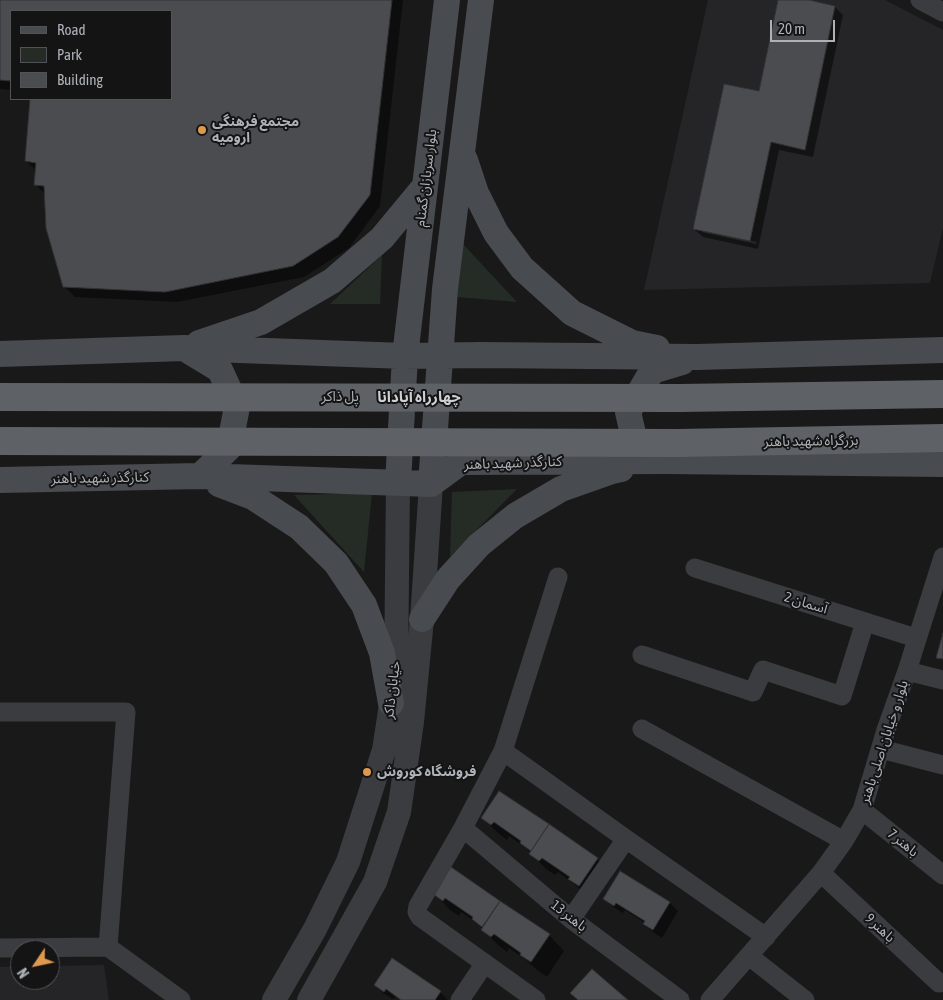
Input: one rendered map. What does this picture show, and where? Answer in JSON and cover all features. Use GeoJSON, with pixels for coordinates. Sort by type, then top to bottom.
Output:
{"type":"FeatureCollection","features":[{"type":"Feature","properties":{"kind":"highway","name":"پل ذاکر"},"geometry":{"type":"LineString","coordinates":[[0,397],[680,398],[943,394]]}},
{"type":"Feature","properties":{"kind":"highway","name":"بزرگراه شهید باهنر"},"geometry":{"type":"LineString","coordinates":[[672,452],[943,438]]}},
{"type":"Feature","properties":{"kind":"highway"},"geometry":{"type":"LineString","coordinates":[[0,441],[672,452]]}},
{"type":"Feature","properties":{"kind":"main road","name":"بلوار سربازان گمنام"},"geometry":{"type":"LineString","coordinates":[[405,356],[447,0]]}},
{"type":"Feature","properties":{"kind":"main road"},"geometry":{"type":"LineString","coordinates":[[441,356],[445,290],[481,0]]}},
{"type":"Feature","properties":{"kind":"main road"},"geometry":{"type":"LineString","coordinates":[[462,151],[476,193],[496,233],[522,268],[572,313],[632,343],[697,357]]}},
{"type":"Feature","properties":{"kind":"main road"},"geometry":{"type":"LineString","coordinates":[[184,348],[261,322],[332,281],[382,238],[425,186]]}},
{"type":"Feature","properties":{"kind":"main road"},"geometry":{"type":"LineString","coordinates":[[184,348],[220,370],[236,407],[229,448],[200,476],[253,497],[299,527],[336,562],[364,605],[382,653],[391,703]]}},
{"type":"Feature","properties":{"kind":"main road"},"geometry":{"type":"LineString","coordinates":[[0,354],[184,348],[405,356],[697,357],[943,350]]}},
{"type":"Feature","properties":{"kind":"main road","name":"خیابان ذاکر"},"geometry":{"type":"LineString","coordinates":[[398,483],[405,356]]}},
{"type":"Feature","properties":{"kind":"main road","name":"خیابان ذاکر"},"geometry":{"type":"LineString","coordinates":[[431,484],[441,356]]}},
{"type":"Feature","properties":{"kind":"main road"},"geometry":{"type":"LineString","coordinates":[[672,452],[639,458],[628,412],[652,371],[697,357]]}},
{"type":"Feature","properties":{"kind":"main road"},"geometry":{"type":"LineString","coordinates":[[422,619],[448,579],[479,545],[515,516],[561,489],[672,452]]}},
{"type":"Feature","properties":{"kind":"main road","name":"کنارگذر شهید باهنر"},"geometry":{"type":"LineString","coordinates":[[0,480],[200,476],[431,484],[461,462],[672,452],[943,464]]}},
{"type":"Feature","properties":{"kind":"street"},"geometry":{"type":"LineString","coordinates":[[920,0],[943,12]]}},
{"type":"Feature","properties":{"kind":"street","name":"خیابان ذاکر"},"geometry":{"type":"LineString","coordinates":[[274,1000],[315,929],[348,862],[384,750],[396,672],[398,483]]}},
{"type":"Feature","properties":{"kind":"street","name":"خیابان ذاکر"},"geometry":{"type":"LineString","coordinates":[[309,1000],[375,882],[399,812],[412,722],[422,619],[431,484]]}},
{"type":"Feature","properties":{"kind":"street","name":"بلوار و خیابان اصلی باهنر"},"geometry":{"type":"LineString","coordinates":[[710,1000],[821,873],[844,841],[862,810],[916,638],[942,566]]}},
{"type":"Feature","properties":{"kind":"street","name":"آسمان 2"},"geometry":{"type":"LineString","coordinates":[[695,568],[916,638]]}},
{"type":"Feature","properties":{"kind":"street"},"geometry":{"type":"LineString","coordinates":[[536,1000],[417,912],[418,906],[463,828],[503,751],[558,576]]}},
{"type":"Feature","properties":{"kind":"street"},"geometry":{"type":"LineString","coordinates":[[642,655],[753,692],[763,670],[842,696],[865,622]]}},
{"type":"Feature","properties":{"kind":"street"},"geometry":{"type":"LineString","coordinates":[[907,671],[943,680]]}},
{"type":"Feature","properties":{"kind":"street"},"geometry":{"type":"LineString","coordinates":[[0,712],[126,712],[108,947]]}},
{"type":"Feature","properties":{"kind":"street"},"geometry":{"type":"LineString","coordinates":[[642,729],[844,841]]}},
{"type":"Feature","properties":{"kind":"street"},"geometry":{"type":"LineString","coordinates":[[881,749],[943,765]]}},
{"type":"Feature","properties":{"kind":"street"},"geometry":{"type":"LineString","coordinates":[[503,751],[766,937]]}},
{"type":"Feature","properties":{"kind":"street","name":"باهنر 7"},"geometry":{"type":"LineString","coordinates":[[862,810],[943,875]]}},
{"type":"Feature","properties":{"kind":"street","name":"باهنر 13"},"geometry":{"type":"LineString","coordinates":[[463,828],[571,919],[680,1000]]}},
{"type":"Feature","properties":{"kind":"street"},"geometry":{"type":"LineString","coordinates":[[571,919],[626,839]]}},
{"type":"Feature","properties":{"kind":"street","name":"باهنر 9"},"geometry":{"type":"LineString","coordinates":[[821,873],[939,983]]}},
{"type":"Feature","properties":{"kind":"street"},"geometry":{"type":"LineString","coordinates":[[0,948],[108,947],[181,1000]]}},
{"type":"Feature","properties":{"kind":"street"},"geometry":{"type":"LineString","coordinates":[[749,956],[805,1000]]}},
{"type":"Feature","properties":{"kind":"street"},"geometry":{"type":"LineString","coordinates":[[460,1000],[486,963]]}},
{"type":"Feature","properties":{"kind":"shaded area"},"geometry":{"type":"Polygon","coordinates":[[[708,0],[885,0],[943,30],[943,228],[930,283],[644,290],[708,0]]]}},
{"type":"Feature","properties":{"kind":"shaded area"},"geometry":{"type":"Polygon","coordinates":[[[104,965],[109,1000],[0,1000],[0,967],[10,966],[10,990],[60,990],[60,966],[104,965]]]}},
{"type":"Feature","properties":{"kind":"green space"},"geometry":{"type":"Polygon","coordinates":[[[462,243],[517,302],[457,297],[462,243]]]}},
{"type":"Feature","properties":{"kind":"green space"},"geometry":{"type":"Polygon","coordinates":[[[382,255],[380,304],[330,304],[382,255]]]}},
{"type":"Feature","properties":{"kind":"green space"},"geometry":{"type":"Polygon","coordinates":[[[517,489],[450,557],[452,492],[517,489]]]}},
{"type":"Feature","properties":{"kind":"green space"},"geometry":{"type":"Polygon","coordinates":[[[372,493],[364,572],[294,495],[372,493]]]}},
{"type":"Feature","properties":{"kind":"building","name":"مجتمع فرهنگی ارومیه"},"geometry":{"type":"Polygon","coordinates":[[[0,0],[392,0],[370,195],[338,237],[293,266],[165,292],[63,287],[46,228],[44,186],[34,185],[36,163],[25,161],[30,100],[172,100],[172,10],[10,10],[10,81],[0,80],[0,0]]]}},
{"type":"Feature","properties":{"kind":"building"},"geometry":{"type":"Polygon","coordinates":[[[778,0],[809,0],[835,6],[805,150],[771,142],[750,241],[693,229],[724,84],[759,91],[778,0]]]}},
{"type":"Feature","properties":{"kind":"building"},"geometry":{"type":"Polygon","coordinates":[[[943,633],[943,659],[936,658],[943,633]]]}},
{"type":"Feature","properties":{"kind":"building"},"geometry":{"type":"Polygon","coordinates":[[[499,791],[549,824],[531,851],[520,843],[521,841],[494,822],[491,825],[481,818],[499,791]]]}},
{"type":"Feature","properties":{"kind":"building"},"geometry":{"type":"Polygon","coordinates":[[[549,824],[598,858],[579,886],[568,879],[570,877],[542,858],[539,861],[529,854],[549,824]]]}},
{"type":"Feature","properties":{"kind":"building"},"geometry":{"type":"Polygon","coordinates":[[[451,867],[500,901],[482,927],[472,919],[473,917],[445,898],[443,901],[433,894],[451,867]]]}},
{"type":"Feature","properties":{"kind":"building"},"geometry":{"type":"Polygon","coordinates":[[[620,871],[670,902],[653,930],[643,924],[645,921],[616,903],[614,906],[603,899],[620,871]]]}},
{"type":"Feature","properties":{"kind":"building"},"geometry":{"type":"Polygon","coordinates":[[[500,901],[550,934],[531,962],[494,934],[491,937],[481,930],[500,901]]]}},
{"type":"Feature","properties":{"kind":"building"},"geometry":{"type":"Polygon","coordinates":[[[392,958],[441,991],[435,1000],[401,1000],[386,989],[384,992],[374,985],[392,958]]]}},
{"type":"Feature","properties":{"kind":"building"},"geometry":{"type":"Polygon","coordinates":[[[592,969],[628,1000],[578,1000],[570,993],[592,969]]]}},
{"type":"Feature","properties":{"kind":"place","name":"مجتمع فرهنگی ارومیه"},"geometry":{"type":"Point","coordinates":[202,130]}},
{"type":"Feature","properties":{"kind":"place","name":"فروشگاه کوروش"},"geometry":{"type":"Point","coordinates":[367,772]}},
{"type":"Feature","properties":{"kind":"district","name":"چهارراه آپادانا"},"geometry":{"type":"Point","coordinates":[419,397]}}]}
